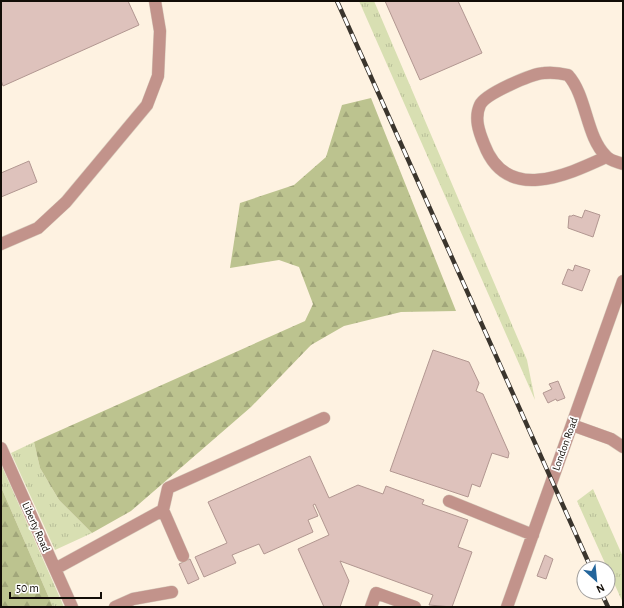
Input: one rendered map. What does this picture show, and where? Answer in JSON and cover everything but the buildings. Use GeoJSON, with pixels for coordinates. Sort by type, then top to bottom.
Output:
{"type":"FeatureCollection","features":[{"type":"Feature","properties":{"kind":"street"},"geometry":{"type":"LineString","coordinates":[[1,244],[38,228],[66,202],[147,105],[158,76],[160,31],[155,1]]}},
{"type":"Feature","properties":{"kind":"street"},"geometry":{"type":"LineString","coordinates":[[606,157],[575,171],[551,179],[532,181],[518,179],[505,172],[495,164],[487,152],[478,126],[477,115],[480,105],[488,96],[533,76],[554,72],[568,75],[577,88],[596,141],[606,157],[623,164]]}},
{"type":"Feature","properties":{"kind":"street","name":"London Road"},"geometry":{"type":"LineString","coordinates":[[507,607],[623,281]]}},
{"type":"Feature","properties":{"kind":"street"},"geometry":{"type":"LineString","coordinates":[[183,556],[162,510],[168,488],[324,418]]}},
{"type":"Feature","properties":{"kind":"street"},"geometry":{"type":"LineString","coordinates":[[572,425],[611,440],[623,447]]}},
{"type":"Feature","properties":{"kind":"street","name":"Liberty Road"},"geometry":{"type":"LineString","coordinates":[[1,448],[72,607]]}},
{"type":"Feature","properties":{"kind":"street"},"geometry":{"type":"LineString","coordinates":[[449,501],[533,535]]}},
{"type":"Feature","properties":{"kind":"street"},"geometry":{"type":"LineString","coordinates":[[55,569],[162,510]]}},
{"type":"Feature","properties":{"kind":"street"},"geometry":{"type":"LineString","coordinates":[[115,607],[133,600],[172,592]]}},
{"type":"Feature","properties":{"kind":"street"},"geometry":{"type":"LineString","coordinates":[[371,607],[376,593],[415,607]]}},
{"type":"Feature","properties":{"kind":"green space"},"geometry":{"type":"Polygon","coordinates":[[[359,1],[374,1],[527,360],[535,400],[359,1]]]}},
{"type":"Feature","properties":{"kind":"green space"},"geometry":{"type":"Polygon","coordinates":[[[371,98],[456,311],[401,312],[344,326],[311,345],[251,407],[131,511],[92,533],[59,500],[40,468],[34,442],[305,321],[313,304],[299,267],[279,260],[230,268],[240,203],[294,185],[326,157],[342,105],[371,98]]]}},
{"type":"Feature","properties":{"kind":"green space"},"geometry":{"type":"Polygon","coordinates":[[[34,442],[40,468],[59,500],[92,533],[55,550],[11,453],[34,442]]]}},
{"type":"Feature","properties":{"kind":"green space"},"geometry":{"type":"Polygon","coordinates":[[[1,464],[64,607],[53,607],[1,487],[1,464]]]}},
{"type":"Feature","properties":{"kind":"green space"},"geometry":{"type":"Polygon","coordinates":[[[1,487],[53,607],[1,607],[1,487]]]}},
{"type":"Feature","properties":{"kind":"green space"},"geometry":{"type":"Polygon","coordinates":[[[593,489],[623,557],[623,603],[616,587],[616,560],[604,560],[577,501],[593,489]]]}},
{"type":"Feature","properties":{"kind":"railway"},"geometry":{"type":"LineString","coordinates":[[337,1],[587,560]]}},
{"type":"Feature","properties":{"kind":"railway"},"geometry":{"type":"LineString","coordinates":[[605,600],[608,607]]}}]}
